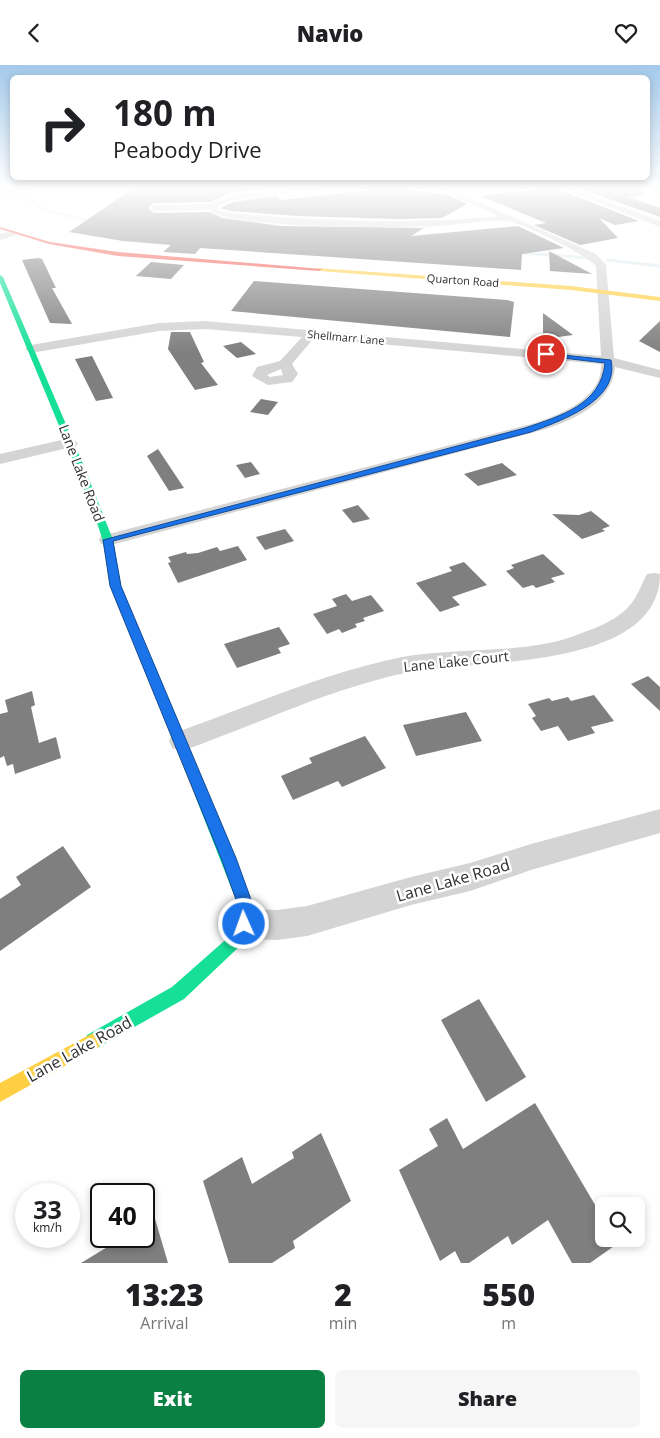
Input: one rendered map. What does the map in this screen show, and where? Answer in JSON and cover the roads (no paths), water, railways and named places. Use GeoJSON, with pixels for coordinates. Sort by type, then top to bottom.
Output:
{"type":"FeatureCollection","features":[{"type":"Feature","properties":{"kind":"street","name":"Quarton Road"},"geometry":{"type":"LineString","coordinates":[[49,242],[69,247],[136,256],[604,291],[660,299]]}},
{"type":"Feature","properties":{"kind":"street"},"geometry":{"type":"LineString","coordinates":[[108,540],[544,425],[577,410],[595,396],[607,376],[608,361],[604,291],[601,265],[596,259],[560,242]]}},
{"type":"Feature","properties":{"kind":"street","name":"Lane Lake Road"},"geometry":{"type":"LineString","coordinates":[[0,277],[70,443],[108,540],[116,586],[181,741],[246,905],[244,924],[236,940],[178,993],[0,1093]]}},
{"type":"Feature","properties":{"kind":"street","name":"Shellmarr Lane"},"geometry":{"type":"LineString","coordinates":[[31,349],[143,330],[181,325],[204,325],[312,333],[608,361],[660,374]]}},
{"type":"Feature","properties":{"kind":"street"},"geometry":{"type":"LineString","coordinates":[[285,364],[312,333]]}},
{"type":"Feature","properties":{"kind":"street"},"geometry":{"type":"LineString","coordinates":[[0,459],[70,443]]}},
{"type":"Feature","properties":{"kind":"street","name":"Lane Lake Court"},"geometry":{"type":"LineString","coordinates":[[181,741],[336,684],[401,665],[544,652],[581,643],[629,618],[641,607],[654,579]]}},
{"type":"Feature","properties":{"kind":"street","name":"Lane Lake Road"},"geometry":{"type":"LineString","coordinates":[[244,924],[277,925],[307,921],[660,821]]}},
{"type":"Feature","properties":{"kind":"waterway"},"geometry":{"type":"LineString","coordinates":[[519,253],[557,256]]}},
{"type":"Feature","properties":{"kind":"waterway"},"geometry":{"type":"LineString","coordinates":[[539,254],[589,258]]}},
{"type":"Feature","properties":{"kind":"waterway"},"geometry":{"type":"LineString","coordinates":[[608,260],[660,266]]}}]}
